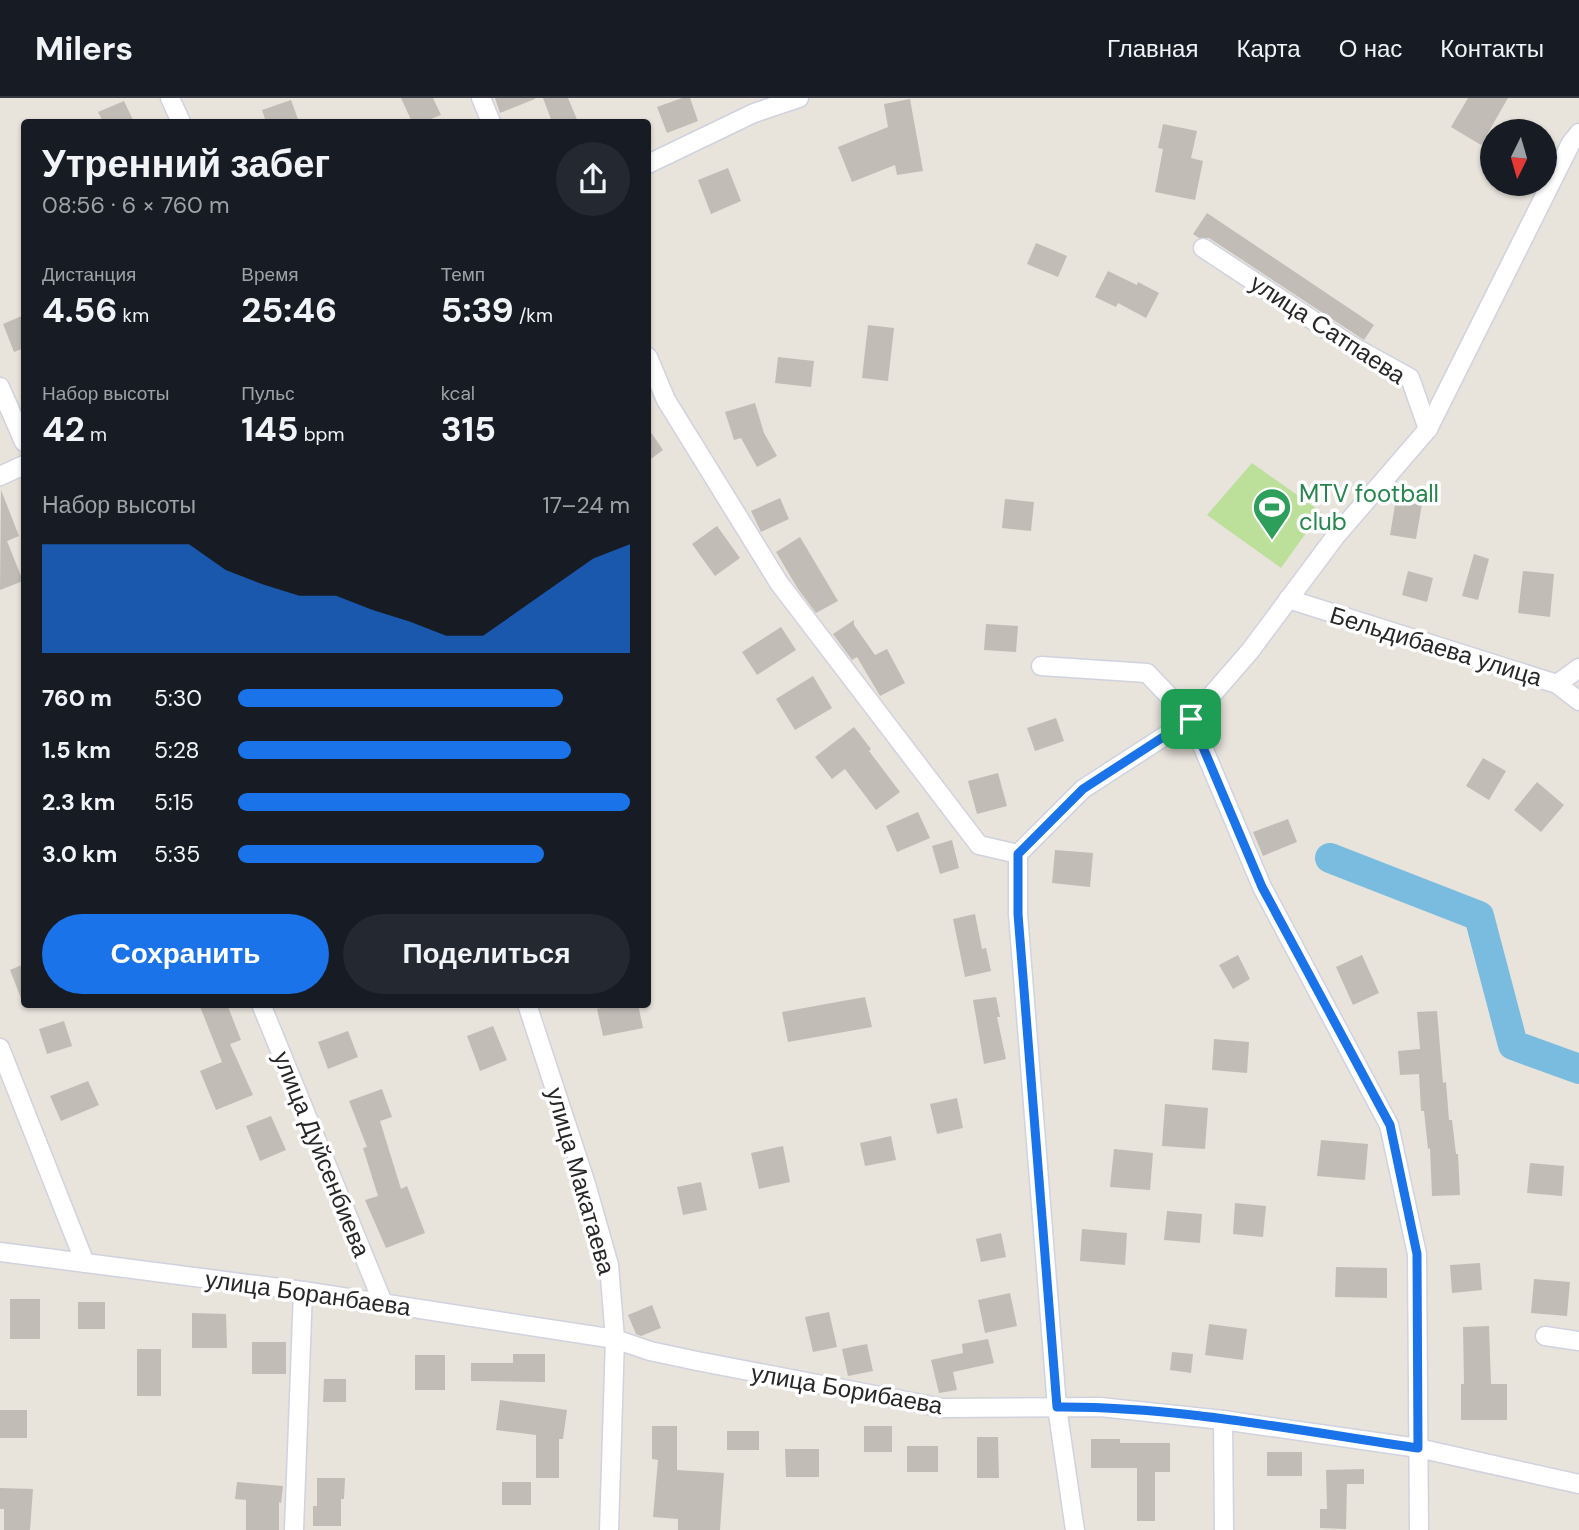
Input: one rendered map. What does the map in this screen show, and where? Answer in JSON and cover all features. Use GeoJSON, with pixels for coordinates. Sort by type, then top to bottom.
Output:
{"type":"FeatureCollection","features":[{"type":"Feature","properties":{"kind":"street"},"geometry":{"type":"LineString","coordinates":[[170,98],[180,119]]}},
{"type":"Feature","properties":{"kind":"street"},"geometry":{"type":"LineString","coordinates":[[481,98],[490,119]]}},
{"type":"Feature","properties":{"kind":"street"},"geometry":{"type":"LineString","coordinates":[[651,162],[751,105],[799,98]]}},
{"type":"Feature","properties":{"kind":"street"},"geometry":{"type":"LineString","coordinates":[[1075,1530],[1057,1407],[1018,914],[1018,854],[1083,789],[1191,719],[1250,651],[1335,537],[1428,429],[1571,143],[1579,133]]}},
{"type":"Feature","properties":{"kind":"street","name":"улица Сатпаева"},"geometry":{"type":"LineString","coordinates":[[1203,248],[1352,346],[1410,378],[1428,429]]}},
{"type":"Feature","properties":{"kind":"street"},"geometry":{"type":"LineString","coordinates":[[651,364],[666,400],[779,583],[979,845],[1018,854]]}},
{"type":"Feature","properties":{"kind":"street"},"geometry":{"type":"LineString","coordinates":[[0,387],[21,435]]}},
{"type":"Feature","properties":{"kind":"street"},"geometry":{"type":"LineString","coordinates":[[0,475],[21,466]]}},
{"type":"Feature","properties":{"kind":"street","name":"Бельдибаева улица"},"geometry":{"type":"LineString","coordinates":[[1288,599],[1556,684],[1579,701]]}},
{"type":"Feature","properties":{"kind":"street"},"geometry":{"type":"LineString","coordinates":[[1041,666],[1147,673],[1191,719],[1262,887],[1390,1125],[1417,1254],[1419,1530]]}},
{"type":"Feature","properties":{"kind":"street"},"geometry":{"type":"LineString","coordinates":[[1556,684],[1579,668]]}},
{"type":"Feature","properties":{"kind":"street","name":"улица Дуйсенбиева"},"geometry":{"type":"LineString","coordinates":[[263,1008],[383,1303]]}},
{"type":"Feature","properties":{"kind":"street","name":"улица Макатаева"},"geometry":{"type":"LineString","coordinates":[[528,1008],[586,1184],[609,1265],[615,1339],[609,1530]]}},
{"type":"Feature","properties":{"kind":"street"},"geometry":{"type":"LineString","coordinates":[[0,1048],[85,1263]]}},
{"type":"Feature","properties":{"kind":"street","name":"улица Боранбаева"},"geometry":{"type":"LineString","coordinates":[[0,1252],[303,1291],[615,1339]]}},
{"type":"Feature","properties":{"kind":"street"},"geometry":{"type":"LineString","coordinates":[[295,1530],[303,1291]]}},
{"type":"Feature","properties":{"kind":"street"},"geometry":{"type":"LineString","coordinates":[[1545,1336],[1579,1341]]}},
{"type":"Feature","properties":{"kind":"street","name":"улица Борибаева"},"geometry":{"type":"LineString","coordinates":[[615,1339],[650,1351],[697,1362],[943,1408],[1100,1407],[1223,1420],[1418,1448],[1579,1484]]}},
{"type":"Feature","properties":{"kind":"street"},"geometry":{"type":"LineString","coordinates":[[1223,1420],[1224,1530]]}},
{"type":"Feature","properties":{"kind":"green space","name":"MTV football club"},"geometry":{"type":"Polygon","coordinates":[[[1252,463],[1321,512],[1281,568],[1207,515],[1252,463]]]}},
{"type":"Feature","properties":{"kind":"building"},"geometry":{"type":"Polygon","coordinates":[[[401,98],[433,98],[441,115],[431,119],[411,119],[401,98]]]}},
{"type":"Feature","properties":{"kind":"building"},"geometry":{"type":"Polygon","coordinates":[[[495,98],[535,98],[535,99],[500,113],[495,98]]]}},
{"type":"Feature","properties":{"kind":"building"},"geometry":{"type":"Polygon","coordinates":[[[543,98],[568,98],[577,119],[551,119],[543,98]]]}},
{"type":"Feature","properties":{"kind":"building"},"geometry":{"type":"Polygon","coordinates":[[[682,98],[690,98],[698,121],[667,133],[657,107],[682,98]]]}},
{"type":"Feature","properties":{"kind":"building"},"geometry":{"type":"Polygon","coordinates":[[[1468,98],[1508,98],[1496,119],[1480,119],[1480,144],[1451,127],[1468,98]]]}},
{"type":"Feature","properties":{"kind":"building"},"geometry":{"type":"Polygon","coordinates":[[[910,99],[923,171],[897,175],[895,165],[852,182],[838,147],[888,127],[884,104],[910,99]]]}},
{"type":"Feature","properties":{"kind":"building"},"geometry":{"type":"Polygon","coordinates":[[[291,100],[298,119],[265,119],[262,110],[291,100]]]}},
{"type":"Feature","properties":{"kind":"building"},"geometry":{"type":"Polygon","coordinates":[[[124,101],[133,119],[102,119],[98,112],[124,101]]]}},
{"type":"Feature","properties":{"kind":"building"},"geometry":{"type":"Polygon","coordinates":[[[1163,124],[1197,131],[1191,158],[1203,161],[1195,200],[1155,192],[1163,149],[1158,148],[1163,124]]]}},
{"type":"Feature","properties":{"kind":"building"},"geometry":{"type":"Polygon","coordinates":[[[728,168],[741,201],[711,214],[698,180],[728,168]]]}},
{"type":"Feature","properties":{"kind":"building"},"geometry":{"type":"Polygon","coordinates":[[[1207,213],[1374,325],[1364,340],[1209,238],[1199,238],[1193,234],[1207,213]]]}},
{"type":"Feature","properties":{"kind":"building"},"geometry":{"type":"Polygon","coordinates":[[[1036,243],[1067,256],[1058,277],[1027,264],[1036,243]]]}},
{"type":"Feature","properties":{"kind":"building"},"geometry":{"type":"Polygon","coordinates":[[[1108,271],[1159,293],[1146,318],[1118,303],[1116,307],[1095,297],[1108,271]]]}},
{"type":"Feature","properties":{"kind":"building"},"geometry":{"type":"Polygon","coordinates":[[[21,316],[21,349],[14,352],[3,324],[21,316]]]}},
{"type":"Feature","properties":{"kind":"building"},"geometry":{"type":"Polygon","coordinates":[[[868,325],[894,328],[888,381],[862,378],[868,325]]]}},
{"type":"Feature","properties":{"kind":"building"},"geometry":{"type":"Polygon","coordinates":[[[778,357],[814,361],[811,387],[775,383],[778,357]]]}},
{"type":"Feature","properties":{"kind":"building"},"geometry":{"type":"Polygon","coordinates":[[[755,403],[764,433],[777,456],[757,467],[741,438],[734,440],[725,412],[755,403]]]}},
{"type":"Feature","properties":{"kind":"building"},"geometry":{"type":"Polygon","coordinates":[[[651,432],[663,450],[651,459],[651,432]]]}},
{"type":"Feature","properties":{"kind":"building"},"geometry":{"type":"Polygon","coordinates":[[[1398,487],[1424,492],[1416,539],[1390,535],[1398,487]]]}},
{"type":"Feature","properties":{"kind":"building"},"geometry":{"type":"Polygon","coordinates":[[[1,490],[19,536],[7,541],[21,582],[0,590],[1,490]]]}},
{"type":"Feature","properties":{"kind":"building"},"geometry":{"type":"Polygon","coordinates":[[[780,498],[789,519],[761,532],[751,511],[780,498]]]}},
{"type":"Feature","properties":{"kind":"building"},"geometry":{"type":"Polygon","coordinates":[[[1005,499],[1034,502],[1031,531],[1002,528],[1005,499]]]}},
{"type":"Feature","properties":{"kind":"building"},"geometry":{"type":"Polygon","coordinates":[[[717,526],[740,558],[715,576],[692,544],[717,526]]]}},
{"type":"Feature","properties":{"kind":"building"},"geometry":{"type":"Polygon","coordinates":[[[800,537],[838,601],[816,613],[776,552],[800,537]]]}},
{"type":"Feature","properties":{"kind":"building"},"geometry":{"type":"Polygon","coordinates":[[[1474,554],[1489,559],[1478,600],[1462,596],[1474,554]]]}},
{"type":"Feature","properties":{"kind":"building"},"geometry":{"type":"Polygon","coordinates":[[[1408,571],[1433,578],[1427,602],[1402,595],[1408,571]]]}},
{"type":"Feature","properties":{"kind":"building"},"geometry":{"type":"Polygon","coordinates":[[[1523,571],[1554,574],[1550,617],[1518,613],[1523,571]]]}},
{"type":"Feature","properties":{"kind":"building"},"geometry":{"type":"Polygon","coordinates":[[[854,620],[854,625],[875,655],[887,649],[905,683],[880,696],[857,657],[852,660],[833,634],[854,620]]]}},
{"type":"Feature","properties":{"kind":"building"},"geometry":{"type":"Polygon","coordinates":[[[986,624],[1018,626],[1016,652],[984,650],[986,624]]]}},
{"type":"Feature","properties":{"kind":"building"},"geometry":{"type":"Polygon","coordinates":[[[781,627],[796,650],[757,675],[742,652],[781,627]]]}},
{"type":"Feature","properties":{"kind":"building"},"geometry":{"type":"Polygon","coordinates":[[[813,676],[832,708],[795,730],[776,699],[813,676]]]}},
{"type":"Feature","properties":{"kind":"building"},"geometry":{"type":"Polygon","coordinates":[[[1056,718],[1064,741],[1035,751],[1027,728],[1056,718]]]}},
{"type":"Feature","properties":{"kind":"building"},"geometry":{"type":"Polygon","coordinates":[[[854,727],[900,792],[876,810],[845,769],[832,779],[815,757],[854,727]]]}},
{"type":"Feature","properties":{"kind":"building"},"geometry":{"type":"Polygon","coordinates":[[[1483,758],[1506,771],[1489,800],[1466,786],[1483,758]]]}},
{"type":"Feature","properties":{"kind":"building"},"geometry":{"type":"Polygon","coordinates":[[[998,773],[1007,806],[977,814],[968,781],[998,773]]]}},
{"type":"Feature","properties":{"kind":"building"},"geometry":{"type":"Polygon","coordinates":[[[1537,782],[1564,805],[1541,832],[1514,810],[1537,782]]]}},
{"type":"Feature","properties":{"kind":"building"},"geometry":{"type":"Polygon","coordinates":[[[918,812],[930,838],[897,852],[886,826],[918,812]]]}},
{"type":"Feature","properties":{"kind":"building"},"geometry":{"type":"Polygon","coordinates":[[[1288,819],[1297,842],[1263,856],[1253,832],[1288,819]]]}},
{"type":"Feature","properties":{"kind":"building"},"geometry":{"type":"Polygon","coordinates":[[[952,840],[959,868],[940,874],[932,846],[952,840]]]}},
{"type":"Feature","properties":{"kind":"building"},"geometry":{"type":"Polygon","coordinates":[[[1055,850],[1093,853],[1090,887],[1052,883],[1055,850]]]}},
{"type":"Feature","properties":{"kind":"building"},"geometry":{"type":"Polygon","coordinates":[[[975,914],[982,949],[986,948],[991,971],[965,977],[953,919],[975,914]]]}},
{"type":"Feature","properties":{"kind":"building"},"geometry":{"type":"Polygon","coordinates":[[[1238,955],[1250,979],[1233,989],[1219,965],[1238,955]]]}},
{"type":"Feature","properties":{"kind":"building"},"geometry":{"type":"Polygon","coordinates":[[[1362,955],[1379,993],[1353,1005],[1336,967],[1362,955]]]}},
{"type":"Feature","properties":{"kind":"building"},"geometry":{"type":"Polygon","coordinates":[[[21,965],[21,998],[10,970],[21,965]]]}},
{"type":"Feature","properties":{"kind":"building"},"geometry":{"type":"Polygon","coordinates":[[[865,997],[872,1027],[788,1042],[782,1012],[865,997]]]}},
{"type":"Feature","properties":{"kind":"building"},"geometry":{"type":"Polygon","coordinates":[[[996,997],[1000,1017],[997,1017],[1006,1059],[984,1064],[973,1000],[996,997]]]}},
{"type":"Feature","properties":{"kind":"building"},"geometry":{"type":"Polygon","coordinates":[[[201,1008],[229,1008],[241,1040],[230,1044],[253,1095],[216,1110],[200,1071],[222,1062],[201,1008]]]}},
{"type":"Feature","properties":{"kind":"building"},"geometry":{"type":"Polygon","coordinates":[[[639,1008],[643,1028],[603,1036],[597,1009],[639,1008]]]}},
{"type":"Feature","properties":{"kind":"building"},"geometry":{"type":"Polygon","coordinates":[[[1437,1011],[1443,1083],[1446,1082],[1449,1120],[1452,1120],[1458,1154],[1460,1195],[1432,1196],[1430,1148],[1428,1149],[1424,1111],[1421,1111],[1419,1074],[1400,1075],[1398,1051],[1420,1049],[1417,1012],[1437,1011]]]}},
{"type":"Feature","properties":{"kind":"building"},"geometry":{"type":"Polygon","coordinates":[[[64,1021],[72,1046],[47,1054],[39,1029],[64,1021]]]}},
{"type":"Feature","properties":{"kind":"building"},"geometry":{"type":"Polygon","coordinates":[[[493,1026],[507,1060],[480,1071],[467,1036],[493,1026]]]}},
{"type":"Feature","properties":{"kind":"building"},"geometry":{"type":"Polygon","coordinates":[[[348,1031],[358,1057],[328,1069],[318,1042],[348,1031]]]}},
{"type":"Feature","properties":{"kind":"building"},"geometry":{"type":"Polygon","coordinates":[[[1214,1039],[1249,1042],[1247,1073],[1212,1070],[1214,1039]]]}},
{"type":"Feature","properties":{"kind":"building"},"geometry":{"type":"Polygon","coordinates":[[[88,1081],[99,1105],[61,1121],[50,1096],[88,1081]]]}},
{"type":"Feature","properties":{"kind":"building"},"geometry":{"type":"Polygon","coordinates":[[[382,1089],[392,1117],[380,1121],[401,1189],[407,1186],[425,1233],[386,1248],[365,1200],[378,1196],[363,1148],[367,1147],[349,1101],[382,1089]]]}},
{"type":"Feature","properties":{"kind":"building"},"geometry":{"type":"Polygon","coordinates":[[[957,1098],[963,1128],[937,1134],[930,1104],[957,1098]]]}},
{"type":"Feature","properties":{"kind":"building"},"geometry":{"type":"Polygon","coordinates":[[[1165,1104],[1208,1108],[1205,1149],[1162,1146],[1165,1104]]]}},
{"type":"Feature","properties":{"kind":"building"},"geometry":{"type":"Polygon","coordinates":[[[271,1116],[286,1150],[260,1161],[246,1126],[271,1116]]]}},
{"type":"Feature","properties":{"kind":"building"},"geometry":{"type":"Polygon","coordinates":[[[891,1136],[896,1160],[865,1166],[860,1143],[891,1136]]]}},
{"type":"Feature","properties":{"kind":"building"},"geometry":{"type":"Polygon","coordinates":[[[1321,1140],[1368,1144],[1365,1180],[1317,1176],[1321,1140]]]}},
{"type":"Feature","properties":{"kind":"building"},"geometry":{"type":"Polygon","coordinates":[[[783,1146],[790,1182],[759,1189],[751,1153],[783,1146]]]}},
{"type":"Feature","properties":{"kind":"building"},"geometry":{"type":"Polygon","coordinates":[[[1114,1149],[1153,1153],[1150,1190],[1110,1187],[1114,1149]]]}},
{"type":"Feature","properties":{"kind":"building"},"geometry":{"type":"Polygon","coordinates":[[[1530,1163],[1564,1166],[1562,1196],[1527,1193],[1530,1163]]]}},
{"type":"Feature","properties":{"kind":"building"},"geometry":{"type":"Polygon","coordinates":[[[701,1182],[707,1210],[683,1215],[677,1187],[701,1182]]]}},
{"type":"Feature","properties":{"kind":"building"},"geometry":{"type":"Polygon","coordinates":[[[1235,1203],[1266,1206],[1263,1237],[1233,1234],[1235,1203]]]}},
{"type":"Feature","properties":{"kind":"building"},"geometry":{"type":"Polygon","coordinates":[[[1167,1211],[1202,1214],[1200,1243],[1164,1240],[1167,1211]]]}},
{"type":"Feature","properties":{"kind":"building"},"geometry":{"type":"Polygon","coordinates":[[[1082,1229],[1127,1233],[1125,1265],[1080,1261],[1082,1229]]]}},
{"type":"Feature","properties":{"kind":"building"},"geometry":{"type":"Polygon","coordinates":[[[1001,1233],[1006,1257],[981,1262],[976,1239],[1001,1233]]]}},
{"type":"Feature","properties":{"kind":"building"},"geometry":{"type":"Polygon","coordinates":[[[1480,1263],[1482,1290],[1452,1293],[1450,1265],[1480,1263]]]}},
{"type":"Feature","properties":{"kind":"building"},"geometry":{"type":"Polygon","coordinates":[[[1336,1267],[1387,1268],[1387,1298],[1335,1297],[1336,1267]]]}},
{"type":"Feature","properties":{"kind":"building"},"geometry":{"type":"Polygon","coordinates":[[[1534,1279],[1570,1282],[1567,1316],[1531,1313],[1534,1279]]]}},
{"type":"Feature","properties":{"kind":"building"},"geometry":{"type":"Polygon","coordinates":[[[1010,1293],[1017,1326],[985,1333],[978,1300],[1010,1293]]]}},
{"type":"Feature","properties":{"kind":"building"},"geometry":{"type":"Polygon","coordinates":[[[10,1299],[40,1299],[40,1339],[10,1339],[10,1299]]]}},
{"type":"Feature","properties":{"kind":"building"},"geometry":{"type":"Polygon","coordinates":[[[78,1302],[105,1302],[105,1329],[78,1329],[78,1302]]]}},
{"type":"Feature","properties":{"kind":"building"},"geometry":{"type":"Polygon","coordinates":[[[652,1305],[661,1328],[641,1336],[636,1334],[628,1315],[652,1305]]]}},
{"type":"Feature","properties":{"kind":"building"},"geometry":{"type":"Polygon","coordinates":[[[829,1312],[837,1347],[813,1352],[805,1317],[829,1312]]]}},
{"type":"Feature","properties":{"kind":"building"},"geometry":{"type":"Polygon","coordinates":[[[192,1313],[226,1314],[227,1348],[192,1348],[192,1313]]]}},
{"type":"Feature","properties":{"kind":"building"},"geometry":{"type":"Polygon","coordinates":[[[1209,1324],[1247,1329],[1243,1360],[1205,1355],[1209,1324]]]}},
{"type":"Feature","properties":{"kind":"building"},"geometry":{"type":"Polygon","coordinates":[[[1489,1326],[1491,1384],[1507,1384],[1507,1420],[1461,1420],[1461,1384],[1464,1384],[1463,1327],[1489,1326]]]}},
{"type":"Feature","properties":{"kind":"building"},"geometry":{"type":"Polygon","coordinates":[[[988,1339],[994,1363],[953,1372],[957,1390],[939,1393],[931,1360],[963,1353],[962,1344],[988,1339]]]}},
{"type":"Feature","properties":{"kind":"building"},"geometry":{"type":"Polygon","coordinates":[[[252,1342],[286,1342],[286,1374],[252,1374],[252,1342]]]}},
{"type":"Feature","properties":{"kind":"building"},"geometry":{"type":"Polygon","coordinates":[[[867,1344],[873,1371],[848,1376],[842,1349],[867,1344]]]}},
{"type":"Feature","properties":{"kind":"building"},"geometry":{"type":"Polygon","coordinates":[[[137,1349],[161,1349],[161,1396],[137,1396],[137,1349]]]}},
{"type":"Feature","properties":{"kind":"building"},"geometry":{"type":"Polygon","coordinates":[[[1172,1352],[1193,1354],[1191,1373],[1170,1370],[1172,1352]]]}},
{"type":"Feature","properties":{"kind":"building"},"geometry":{"type":"Polygon","coordinates":[[[513,1354],[545,1354],[545,1382],[471,1381],[471,1363],[513,1363],[513,1354]]]}},
{"type":"Feature","properties":{"kind":"building"},"geometry":{"type":"Polygon","coordinates":[[[415,1355],[445,1355],[445,1390],[415,1390],[415,1355]]]}},
{"type":"Feature","properties":{"kind":"building"},"geometry":{"type":"Polygon","coordinates":[[[324,1379],[346,1379],[346,1402],[323,1402],[324,1379]]]}},
{"type":"Feature","properties":{"kind":"building"},"geometry":{"type":"Polygon","coordinates":[[[500,1400],[567,1410],[563,1439],[559,1439],[559,1478],[536,1478],[536,1435],[496,1430],[500,1400]]]}},
{"type":"Feature","properties":{"kind":"building"},"geometry":{"type":"Polygon","coordinates":[[[0,1410],[27,1410],[27,1438],[0,1438],[0,1410]]]}},
{"type":"Feature","properties":{"kind":"building"},"geometry":{"type":"Polygon","coordinates":[[[652,1426],[677,1426],[677,1470],[724,1473],[720,1530],[678,1530],[678,1519],[653,1517],[658,1460],[652,1459],[652,1426]]]}},
{"type":"Feature","properties":{"kind":"building"},"geometry":{"type":"Polygon","coordinates":[[[864,1426],[892,1426],[892,1452],[864,1452],[864,1426]]]}},
{"type":"Feature","properties":{"kind":"building"},"geometry":{"type":"Polygon","coordinates":[[[727,1431],[759,1431],[759,1450],[727,1450],[727,1431]]]}},
{"type":"Feature","properties":{"kind":"building"},"geometry":{"type":"Polygon","coordinates":[[[977,1437],[998,1437],[999,1478],[977,1478],[977,1437]]]}},
{"type":"Feature","properties":{"kind":"building"},"geometry":{"type":"Polygon","coordinates":[[[1091,1439],[1120,1439],[1120,1443],[1170,1443],[1170,1472],[1155,1472],[1155,1521],[1137,1521],[1137,1468],[1091,1468],[1091,1439]]]}},
{"type":"Feature","properties":{"kind":"building"},"geometry":{"type":"Polygon","coordinates":[[[907,1446],[938,1446],[938,1472],[907,1472],[907,1446]]]}},
{"type":"Feature","properties":{"kind":"building"},"geometry":{"type":"Polygon","coordinates":[[[785,1449],[819,1449],[819,1477],[786,1477],[785,1449]]]}},
{"type":"Feature","properties":{"kind":"building"},"geometry":{"type":"Polygon","coordinates":[[[1267,1452],[1302,1452],[1302,1476],[1267,1476],[1267,1452]]]}},
{"type":"Feature","properties":{"kind":"building"},"geometry":{"type":"Polygon","coordinates":[[[1364,1469],[1364,1484],[1347,1484],[1346,1529],[1320,1528],[1320,1509],[1327,1509],[1326,1470],[1364,1469]]]}},
{"type":"Feature","properties":{"kind":"building"},"geometry":{"type":"Polygon","coordinates":[[[317,1478],[345,1478],[344,1499],[341,1499],[341,1526],[313,1526],[313,1506],[317,1506],[317,1478]]]}},
{"type":"Feature","properties":{"kind":"building"},"geometry":{"type":"Polygon","coordinates":[[[237,1482],[283,1486],[281,1503],[279,1502],[279,1530],[246,1530],[246,1500],[235,1499],[237,1482]]]}},
{"type":"Feature","properties":{"kind":"building"},"geometry":{"type":"Polygon","coordinates":[[[502,1482],[531,1482],[531,1505],[502,1505],[502,1482]]]}},
{"type":"Feature","properties":{"kind":"building"},"geometry":{"type":"Polygon","coordinates":[[[0,1488],[33,1489],[30,1530],[4,1530],[0,1488]]]}},
{"type":"Feature","properties":{"kind":"waterway"},"geometry":{"type":"LineString","coordinates":[[1330,858],[1479,916],[1513,1045],[1579,1069]]}},
{"type":"Feature","properties":{"kind":"place","name":"MTV football club"},"geometry":{"type":"Point","coordinates":[1272,541]}},
{"type":"Feature","properties":{"kind":"route"},"geometry":{"type":"LineString","coordinates":[[1191,719],[1262,887],[1390,1125],[1417,1254],[1418,1448],[1223,1420],[1100,1407],[1057,1407],[1018,914],[1018,854],[1083,789],[1191,719]]}}]}
